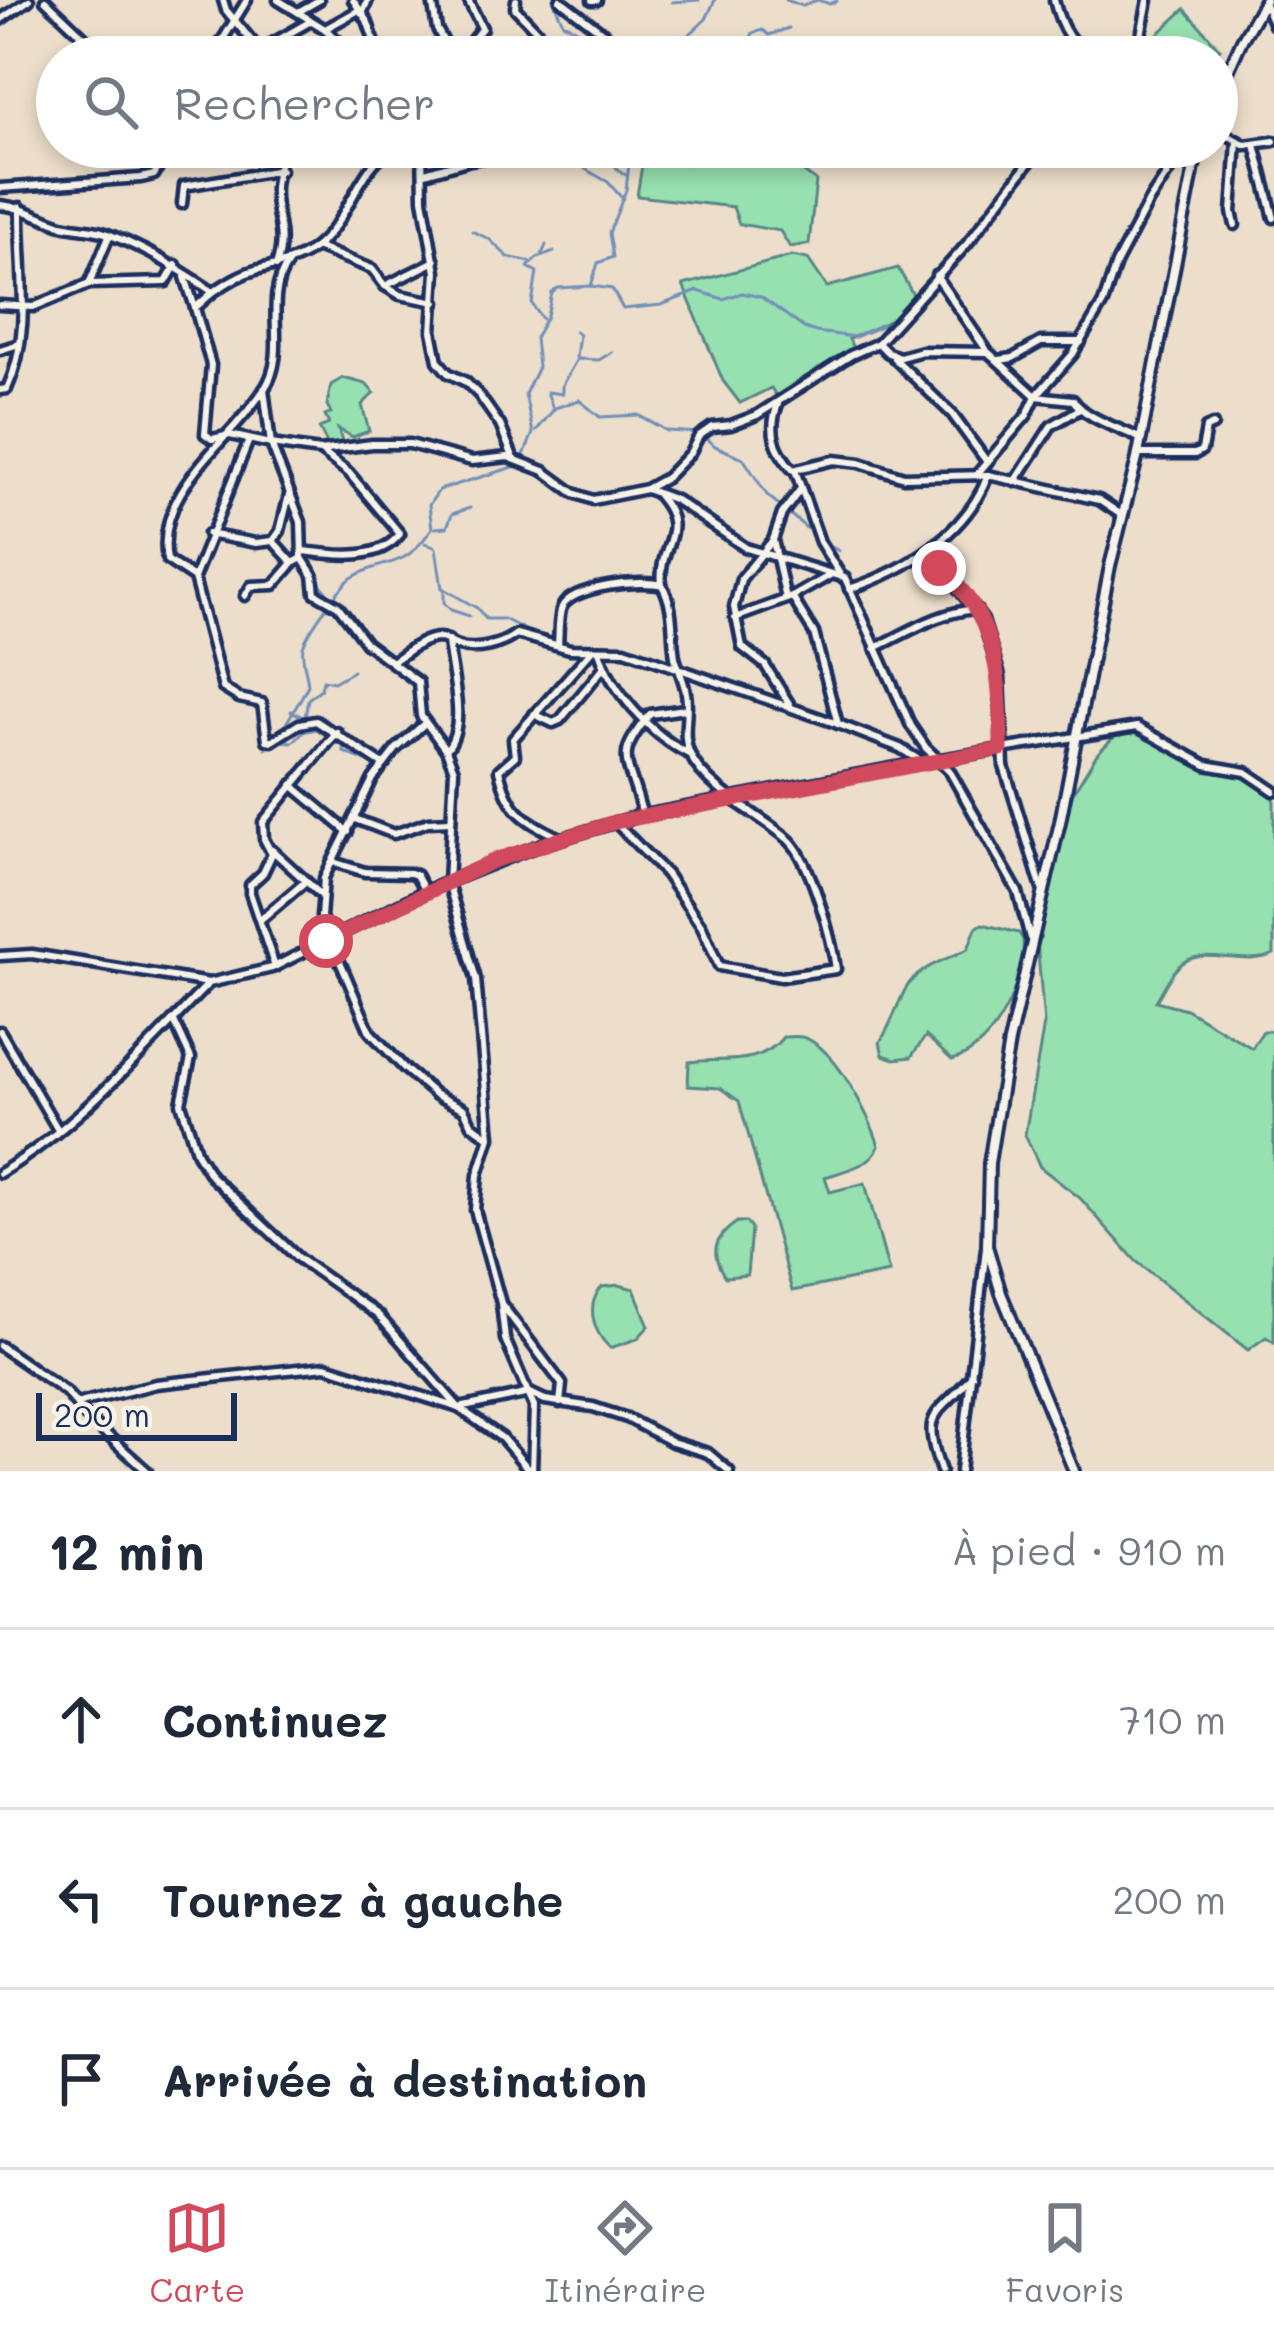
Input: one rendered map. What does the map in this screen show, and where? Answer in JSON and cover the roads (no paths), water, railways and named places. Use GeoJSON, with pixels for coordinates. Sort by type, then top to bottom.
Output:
{"type":"FeatureCollection","features":[{"type":"Feature","properties":{"kind":"street"},"geometry":{"type":"LineString","coordinates":[[0,20],[29,0]]}},
{"type":"Feature","properties":{"kind":"street"},"geometry":{"type":"LineString","coordinates":[[45,0],[83,36]]}},
{"type":"Feature","properties":{"kind":"street"},"geometry":{"type":"LineString","coordinates":[[223,0],[249,36]]}},
{"type":"Feature","properties":{"kind":"street"},"geometry":{"type":"LineString","coordinates":[[224,36],[247,0]]}},
{"type":"Feature","properties":{"kind":"street"},"geometry":{"type":"LineString","coordinates":[[278,0],[331,36]]}},
{"type":"Feature","properties":{"kind":"street"},"geometry":{"type":"LineString","coordinates":[[298,12],[319,0]]}},
{"type":"Feature","properties":{"kind":"street"},"geometry":{"type":"LineString","coordinates":[[325,28],[368,0]]}},
{"type":"Feature","properties":{"kind":"street"},"geometry":{"type":"LineString","coordinates":[[432,0],[442,36]]}},
{"type":"Feature","properties":{"kind":"street"},"geometry":{"type":"LineString","coordinates":[[468,0],[482,28],[475,36]]}},
{"type":"Feature","properties":{"kind":"street"},"geometry":{"type":"LineString","coordinates":[[516,0],[515,8],[540,36]]}},
{"type":"Feature","properties":{"kind":"street"},"geometry":{"type":"LineString","coordinates":[[560,0],[602,33],[598,36]]}},
{"type":"Feature","properties":{"kind":"street"},"geometry":{"type":"LineString","coordinates":[[1054,0],[1070,36]]}},
{"type":"Feature","properties":{"kind":"street"},"geometry":{"type":"LineString","coordinates":[[1140,36],[1148,0]]}},
{"type":"Feature","properties":{"kind":"street"},"geometry":{"type":"LineString","coordinates":[[1265,1],[1274,25]]}},
{"type":"Feature","properties":{"kind":"street"},"geometry":{"type":"LineString","coordinates":[[1238,49],[1265,1]]}},
{"type":"Feature","properties":{"kind":"street"},"geometry":{"type":"LineString","coordinates":[[358,6],[368,36]]}},
{"type":"Feature","properties":{"kind":"street"},"geometry":{"type":"LineString","coordinates":[[290,36],[312,21]]}},
{"type":"Feature","properties":{"kind":"street"},"geometry":{"type":"LineString","coordinates":[[1238,141],[1255,145],[1274,141]]}},
{"type":"Feature","properties":{"kind":"street"},"geometry":{"type":"LineString","coordinates":[[1255,145],[1274,218]]}},
{"type":"Feature","properties":{"kind":"street"},"geometry":{"type":"LineString","coordinates":[[158,168],[154,175],[0,187],[1,205],[20,206],[57,223],[110,235],[176,265],[185,278],[211,365],[205,434],[214,439],[224,435],[320,451],[410,444],[472,461],[514,459],[593,500],[646,489],[665,478],[706,431],[757,415],[878,343],[967,244],[1025,168]]}},
{"type":"Feature","properties":{"kind":"street"},"geometry":{"type":"LineString","coordinates":[[195,308],[239,276],[288,263],[316,247],[343,217],[369,168]]}},
{"type":"Feature","properties":{"kind":"street"},"geometry":{"type":"LineString","coordinates":[[424,168],[423,199],[435,261],[432,331],[438,361],[448,373],[474,388],[500,424],[514,459]]}},
{"type":"Feature","properties":{"kind":"street"},"geometry":{"type":"LineString","coordinates":[[425,173],[442,168]]}},
{"type":"Feature","properties":{"kind":"street"},"geometry":{"type":"LineString","coordinates":[[978,473],[1081,342],[1103,303],[1116,265],[1170,168]]}},
{"type":"Feature","properties":{"kind":"street"},"geometry":{"type":"LineString","coordinates":[[960,1471],[987,1246],[992,1138],[1030,938],[1138,454],[1194,168]]}},
{"type":"Feature","properties":{"kind":"street"},"geometry":{"type":"LineString","coordinates":[[1235,168],[1235,225]]}},
{"type":"Feature","properties":{"kind":"street"},"geometry":{"type":"LineString","coordinates":[[182,204],[184,185],[281,170],[275,186],[282,233],[276,266]]}},
{"type":"Feature","properties":{"kind":"street"},"geometry":{"type":"LineString","coordinates":[[0,389],[7,389],[21,343],[20,206]]}},
{"type":"Feature","properties":{"kind":"street"},"geometry":{"type":"LineString","coordinates":[[89,284],[110,235]]}},
{"type":"Feature","properties":{"kind":"street"},"geometry":{"type":"LineString","coordinates":[[316,247],[372,269],[385,286],[410,299],[436,302]]}},
{"type":"Feature","properties":{"kind":"street"},"geometry":{"type":"LineString","coordinates":[[385,286],[435,261]]}},
{"type":"Feature","properties":{"kind":"street"},"geometry":{"type":"LineString","coordinates":[[288,263],[274,289],[276,341],[264,389],[271,444],[302,522],[303,555],[317,596],[338,606],[367,643],[418,682],[419,710],[454,770],[448,883],[476,979],[490,1137],[478,1175],[475,1210],[501,1303],[508,1349],[530,1393],[536,1420],[531,1471]]}},
{"type":"Feature","properties":{"kind":"street"},"geometry":{"type":"LineString","coordinates":[[0,305],[23,308],[89,284],[166,282],[176,265]]}},
{"type":"Feature","properties":{"kind":"street"},"geometry":{"type":"LineString","coordinates":[[936,276],[992,356],[1036,396],[1073,400],[1079,410],[1141,439]]}},
{"type":"Feature","properties":{"kind":"street"},"geometry":{"type":"LineString","coordinates":[[185,278],[213,292]]}},
{"type":"Feature","properties":{"kind":"street"},"geometry":{"type":"LineString","coordinates":[[892,355],[922,351],[1013,358],[1044,341],[1081,342]]}},
{"type":"Feature","properties":{"kind":"street"},"geometry":{"type":"LineString","coordinates":[[0,350],[21,343]]}},
{"type":"Feature","properties":{"kind":"street"},"geometry":{"type":"LineString","coordinates":[[878,343],[952,413],[987,462]]}},
{"type":"Feature","properties":{"kind":"street"},"geometry":{"type":"LineString","coordinates":[[194,578],[167,560],[166,528],[200,465],[264,389]]}},
{"type":"Feature","properties":{"kind":"street"},"geometry":{"type":"LineString","coordinates":[[780,400],[772,435],[795,470],[820,542],[849,589],[919,740],[949,770],[1018,892],[1030,938]]}},
{"type":"Feature","properties":{"kind":"street"},"geometry":{"type":"LineString","coordinates":[[1015,482],[1051,425],[1079,410]]}},
{"type":"Feature","properties":{"kind":"street"},"geometry":{"type":"LineString","coordinates":[[1138,454],[1195,454],[1202,449],[1206,428],[1213,425]]}},
{"type":"Feature","properties":{"kind":"street"},"geometry":{"type":"LineString","coordinates":[[249,440],[194,578],[223,688],[262,703],[267,740],[316,721],[382,764]]}},
{"type":"Feature","properties":{"kind":"street"},"geometry":{"type":"LineString","coordinates":[[245,596],[251,586],[274,585],[303,555],[371,552],[391,544],[400,534],[349,473],[320,451]]}},
{"type":"Feature","properties":{"kind":"street"},"geometry":{"type":"LineString","coordinates":[[795,470],[834,460],[904,477],[978,473],[1099,500],[1123,516]]}},
{"type":"Feature","properties":{"kind":"street"},"geometry":{"type":"LineString","coordinates":[[849,589],[940,541],[972,508],[988,475]]}},
{"type":"Feature","properties":{"kind":"street"},"geometry":{"type":"LineString","coordinates":[[646,489],[676,500],[759,553],[837,575]]}},
{"type":"Feature","properties":{"kind":"street"},"geometry":{"type":"LineString","coordinates":[[792,708],[765,665],[742,647],[735,618],[741,578],[773,540],[782,514],[799,490]]}},
{"type":"Feature","properties":{"kind":"street"},"geometry":{"type":"LineString","coordinates":[[208,534],[256,543],[273,541],[289,493]]}},
{"type":"Feature","properties":{"kind":"street"},"geometry":{"type":"LineString","coordinates":[[615,822],[666,874],[702,927],[719,966],[781,977],[836,969],[813,886],[794,845],[735,800],[689,754],[686,691],[661,574],[674,521],[658,495]]}},
{"type":"Feature","properties":{"kind":"street"},"geometry":{"type":"LineString","coordinates":[[773,540],[789,598],[814,633],[838,724]]}},
{"type":"Feature","properties":{"kind":"street"},"geometry":{"type":"LineString","coordinates":[[273,541],[293,562]]}},
{"type":"Feature","properties":{"kind":"street"},"geometry":{"type":"LineString","coordinates":[[915,557],[946,573],[983,620],[1000,676],[1001,749],[1042,889]]}},
{"type":"Feature","properties":{"kind":"street"},"geometry":{"type":"LineString","coordinates":[[735,618],[837,575]]}},
{"type":"Feature","properties":{"kind":"street"},"geometry":{"type":"LineString","coordinates":[[558,645],[561,609],[579,593],[637,581],[662,585]]}},
{"type":"Feature","properties":{"kind":"street"},"geometry":{"type":"LineString","coordinates":[[875,648],[914,626],[956,611],[976,610]]}},
{"type":"Feature","properties":{"kind":"street"},"geometry":{"type":"LineString","coordinates":[[393,661],[421,643],[448,640],[459,647],[483,646],[516,634],[596,651],[625,650],[838,724],[900,748],[922,762]]}},
{"type":"Feature","properties":{"kind":"street"},"geometry":{"type":"LineString","coordinates":[[446,750],[454,741],[457,723],[448,640]]}},
{"type":"Feature","properties":{"kind":"street"},"geometry":{"type":"LineString","coordinates":[[596,651],[646,719],[674,747],[689,754]]}},
{"type":"Feature","properties":{"kind":"street"},"geometry":{"type":"LineString","coordinates":[[561,838],[521,816],[506,798],[500,767],[515,756],[513,739],[596,651]]}},
{"type":"Feature","properties":{"kind":"street"},"geometry":{"type":"LineString","coordinates":[[534,714],[548,722],[560,720],[604,667]]}},
{"type":"Feature","properties":{"kind":"street"},"geometry":{"type":"LineString","coordinates":[[641,809],[626,743],[650,714],[685,709]]}},
{"type":"Feature","properties":{"kind":"street"},"geometry":{"type":"LineString","coordinates":[[425,723],[382,764],[320,894],[322,917],[370,1032],[382,1048],[436,1095],[464,1109],[476,1130],[490,1137]]}},
{"type":"Feature","properties":{"kind":"street"},"geometry":{"type":"LineString","coordinates":[[0,956],[32,954],[209,983],[247,977],[495,860],[615,822],[938,759],[1137,727],[1206,764],[1246,772],[1274,791]]}},
{"type":"Feature","properties":{"kind":"street"},"geometry":{"type":"LineString","coordinates":[[275,967],[250,885],[272,854],[262,821],[337,733]]}},
{"type":"Feature","properties":{"kind":"street"},"geometry":{"type":"LineString","coordinates":[[292,785],[348,832]]}},
{"type":"Feature","properties":{"kind":"street"},"geometry":{"type":"LineString","coordinates":[[355,819],[394,834],[451,820]]}},
{"type":"Feature","properties":{"kind":"street"},"geometry":{"type":"LineString","coordinates":[[269,848],[320,894]]}},
{"type":"Feature","properties":{"kind":"street"},"geometry":{"type":"LineString","coordinates":[[333,862],[365,872],[410,872],[425,891]]}},
{"type":"Feature","properties":{"kind":"street"},"geometry":{"type":"LineString","coordinates":[[260,920],[306,881]]}},
{"type":"Feature","properties":{"kind":"street"},"geometry":{"type":"LineString","coordinates":[[0,1173],[58,1130],[209,983]]}},
{"type":"Feature","properties":{"kind":"street"},"geometry":{"type":"LineString","coordinates":[[174,1021],[191,1058],[180,1096],[203,1166],[236,1204],[272,1230],[298,1258],[378,1315],[459,1408],[502,1438],[531,1471]]}},
{"type":"Feature","properties":{"kind":"street"},"geometry":{"type":"LineString","coordinates":[[0,1031],[58,1130]]}},
{"type":"Feature","properties":{"kind":"street"},"geometry":{"type":"LineString","coordinates":[[987,1246],[1001,1293],[1074,1471]]}},
{"type":"Feature","properties":{"kind":"street"},"geometry":{"type":"LineString","coordinates":[[501,1303],[562,1384],[560,1403]]}},
{"type":"Feature","properties":{"kind":"street"},"geometry":{"type":"LineString","coordinates":[[0,1346],[66,1392],[147,1471]]}},
{"type":"Feature","properties":{"kind":"street"},"geometry":{"type":"LineString","coordinates":[[76,1404],[156,1384],[326,1366],[459,1408],[530,1393],[628,1418],[672,1442],[708,1453],[729,1471]]}},
{"type":"Feature","properties":{"kind":"street"},"geometry":{"type":"LineString","coordinates":[[941,1471],[933,1442],[933,1414],[974,1372]]}},
{"type":"Feature","properties":{"kind":"waterway"},"geometry":{"type":"LineString","coordinates":[[553,0],[563,23],[585,36]]}},
{"type":"Feature","properties":{"kind":"waterway"},"geometry":{"type":"LineString","coordinates":[[672,2],[699,0]]}},
{"type":"Feature","properties":{"kind":"waterway"},"geometry":{"type":"LineString","coordinates":[[690,36],[715,0]]}},
{"type":"Feature","properties":{"kind":"waterway"},"geometry":{"type":"LineString","coordinates":[[786,0],[803,6],[817,0]]}},
{"type":"Feature","properties":{"kind":"waterway"},"geometry":{"type":"LineString","coordinates":[[818,0],[837,1]]}},
{"type":"Feature","properties":{"kind":"waterway"},"geometry":{"type":"LineString","coordinates":[[752,36],[789,28]]}},
{"type":"Feature","properties":{"kind":"waterway"},"geometry":{"type":"LineString","coordinates":[[617,168],[626,175]]}},
{"type":"Feature","properties":{"kind":"waterway"},"geometry":{"type":"LineString","coordinates":[[266,749],[308,685],[303,647],[341,589],[353,577],[404,557],[422,542],[432,528],[429,505],[439,490],[520,465],[533,433],[525,394],[538,367],[535,338],[552,293],[558,288],[591,286],[598,263],[613,257],[609,233],[626,190],[629,168]]}},
{"type":"Feature","properties":{"kind":"waterway"},"geometry":{"type":"LineString","coordinates":[[585,169],[608,182],[621,197]]}},
{"type":"Feature","properties":{"kind":"waterway"},"geometry":{"type":"LineString","coordinates":[[472,231],[508,257],[530,262]]}},
{"type":"Feature","properties":{"kind":"waterway"},"geometry":{"type":"LineString","coordinates":[[541,257],[546,245]]}},
{"type":"Feature","properties":{"kind":"waterway"},"geometry":{"type":"LineString","coordinates":[[542,319],[532,304],[537,272],[528,267],[554,252]]}},
{"type":"Feature","properties":{"kind":"waterway"},"geometry":{"type":"LineString","coordinates":[[591,286],[612,289],[623,309],[661,305],[698,291],[723,299],[742,293],[761,297],[804,328],[855,337],[895,320]]}},
{"type":"Feature","properties":{"kind":"waterway"},"geometry":{"type":"LineString","coordinates":[[575,331],[579,335],[576,357]]}},
{"type":"Feature","properties":{"kind":"waterway"},"geometry":{"type":"LineString","coordinates":[[553,409],[547,392],[562,394],[577,359],[599,360],[612,352]]}},
{"type":"Feature","properties":{"kind":"waterway"},"geometry":{"type":"LineString","coordinates":[[536,431],[555,408],[579,400],[600,417],[638,415],[667,431],[701,433],[715,446],[743,458],[767,495],[817,537]]}},
{"type":"Feature","properties":{"kind":"waterway"},"geometry":{"type":"LineString","coordinates":[[435,528],[447,527],[452,514],[470,508]]}},
{"type":"Feature","properties":{"kind":"waterway"},"geometry":{"type":"LineString","coordinates":[[425,543],[436,548],[442,588],[477,608],[486,619],[504,619],[541,638]]}},
{"type":"Feature","properties":{"kind":"waterway"},"geometry":{"type":"LineString","coordinates":[[825,543],[839,551]]}},
{"type":"Feature","properties":{"kind":"waterway"},"geometry":{"type":"LineString","coordinates":[[316,578],[332,599]]}},
{"type":"Feature","properties":{"kind":"waterway"},"geometry":{"type":"LineString","coordinates":[[444,589],[444,603],[469,616]]}},
{"type":"Feature","properties":{"kind":"waterway"},"geometry":{"type":"LineString","coordinates":[[291,711],[305,718],[308,699],[321,689],[323,680],[334,682],[353,671]]}},
{"type":"Feature","properties":{"kind":"waterway"},"geometry":{"type":"LineString","coordinates":[[279,741],[293,742],[303,732],[316,729],[343,746],[344,752],[376,765]]}}]}
